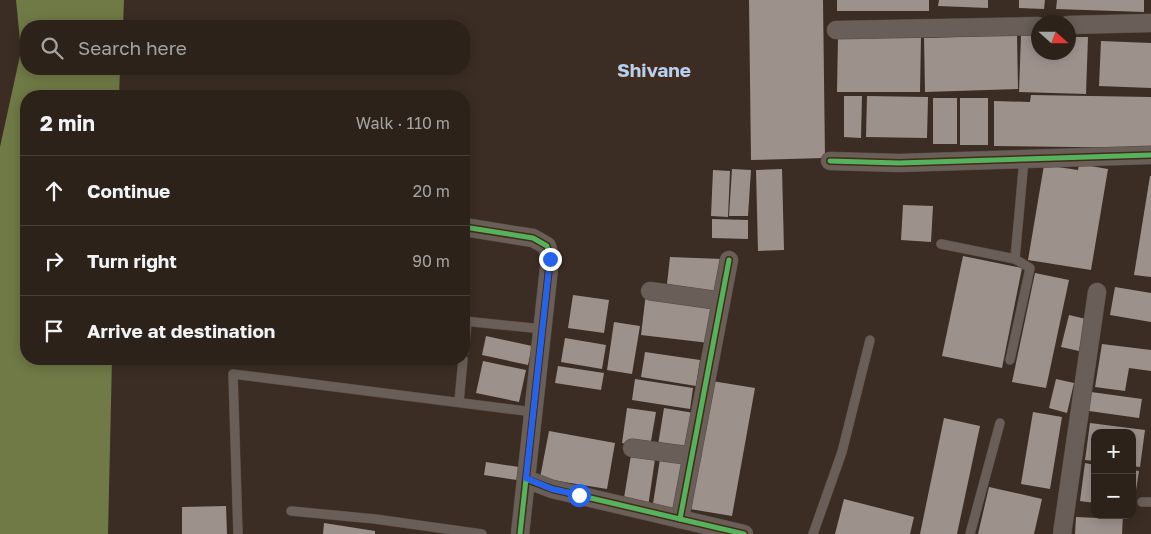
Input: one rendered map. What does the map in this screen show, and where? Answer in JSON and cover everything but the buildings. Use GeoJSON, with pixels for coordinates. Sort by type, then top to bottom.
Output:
{"type":"FeatureCollection","features":[{"type":"Feature","properties":{"kind":"street"},"geometry":{"type":"LineString","coordinates":[[1076,25],[1151,23]]}},
{"type":"Feature","properties":{"kind":"street"},"geometry":{"type":"LineString","coordinates":[[836,30],[1031,26]]}},
{"type":"Feature","properties":{"kind":"street"},"geometry":{"type":"LineString","coordinates":[[830,161],[899,163],[1151,155]]}},
{"type":"Feature","properties":{"kind":"street"},"geometry":{"type":"LineString","coordinates":[[470,228],[533,238],[547,246],[550,259],[520,534]]}},
{"type":"Feature","properties":{"kind":"street"},"geometry":{"type":"LineString","coordinates":[[680,519],[729,260]]}},
{"type":"Feature","properties":{"kind":"street"},"geometry":{"type":"LineString","coordinates":[[650,291],[722,301]]}},
{"type":"Feature","properties":{"kind":"street"},"geometry":{"type":"LineString","coordinates":[[1062,534],[1097,292]]}},
{"type":"Feature","properties":{"kind":"street"},"geometry":{"type":"LineString","coordinates":[[632,448],[692,456]]}},
{"type":"Feature","properties":{"kind":"street"},"geometry":{"type":"LineString","coordinates":[[526,478],[552,489],[744,534]]}},
{"type":"Feature","properties":{"kind":"lane"},"geometry":{"type":"LineString","coordinates":[[1015,259],[1024,159]]}},
{"type":"Feature","properties":{"kind":"lane"},"geometry":{"type":"LineString","coordinates":[[941,244],[1015,259],[1030,268],[1010,360]]}},
{"type":"Feature","properties":{"kind":"lane"},"geometry":{"type":"LineString","coordinates":[[470,322],[543,329]]}},
{"type":"Feature","properties":{"kind":"lane"},"geometry":{"type":"LineString","coordinates":[[813,534],[842,452],[870,340]]}},
{"type":"Feature","properties":{"kind":"lane"},"geometry":{"type":"LineString","coordinates":[[459,402],[462,365]]}},
{"type":"Feature","properties":{"kind":"lane"},"geometry":{"type":"LineString","coordinates":[[238,534],[233,374],[534,412]]}},
{"type":"Feature","properties":{"kind":"lane"},"geometry":{"type":"LineString","coordinates":[[970,534],[1000,423]]}},
{"type":"Feature","properties":{"kind":"lane"},"geometry":{"type":"LineString","coordinates":[[291,511],[375,519],[482,534]]}},
{"type":"Feature","properties":{"kind":"shaded area"},"geometry":{"type":"Polygon","coordinates":[[[16,0],[124,0],[123,20],[20,20],[20,41],[16,0]]]}},
{"type":"Feature","properties":{"kind":"shaded area"},"geometry":{"type":"Polygon","coordinates":[[[20,56],[20,75],[120,75],[119,90],[20,90],[20,365],[112,365],[108,534],[0,534],[0,147],[20,56]]]}},
{"type":"Feature","properties":{"kind":"cycle path"},"geometry":{"type":"LineString","coordinates":[[830,161],[899,163],[1151,155]]}},
{"type":"Feature","properties":{"kind":"cycle path"},"geometry":{"type":"LineString","coordinates":[[470,228],[533,238],[547,246],[550,259],[526,479]]}},
{"type":"Feature","properties":{"kind":"cycle path"},"geometry":{"type":"LineString","coordinates":[[680,519],[729,260]]}},
{"type":"Feature","properties":{"kind":"cycle path"},"geometry":{"type":"LineString","coordinates":[[520,534],[526,479],[552,489],[744,534]]}},
{"type":"Feature","properties":{"kind":"district","name":"Shivane"},"geometry":{"type":"Point","coordinates":[654,70]}},
{"type":"Feature","properties":{"kind":"route"},"geometry":{"type":"LineString","coordinates":[[550,259],[526,478],[552,489],[579,495]]}}]}
